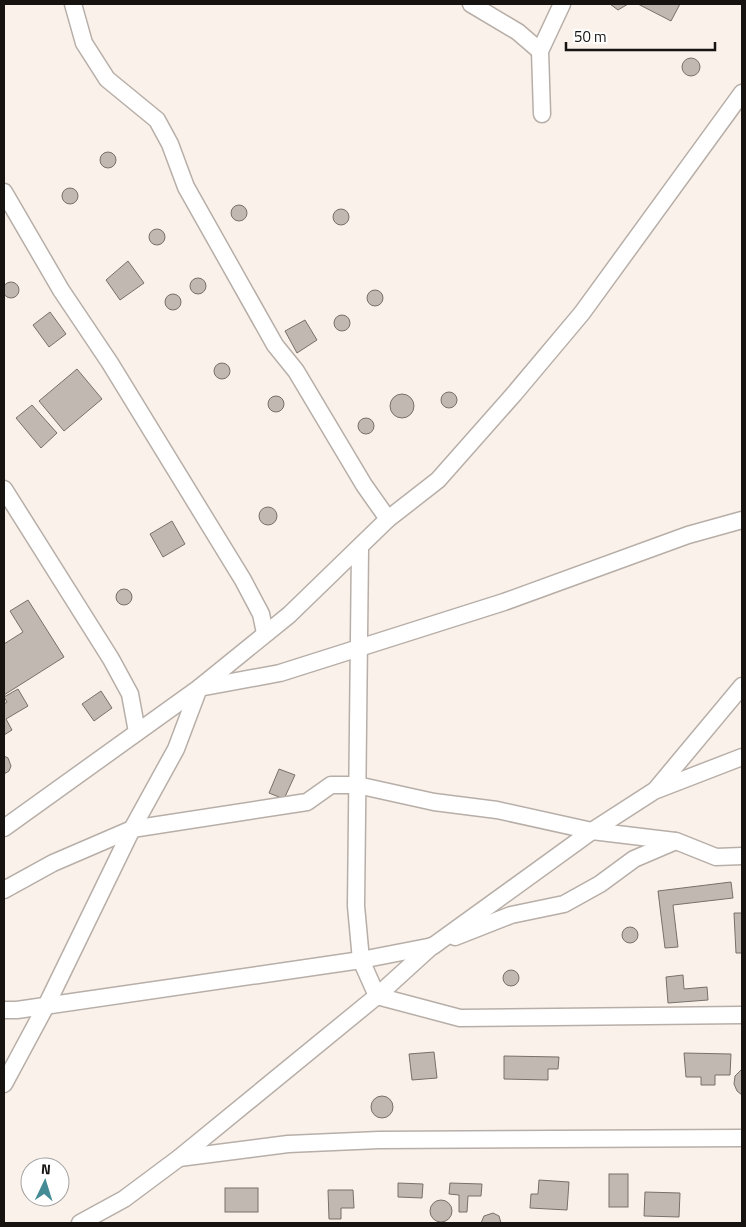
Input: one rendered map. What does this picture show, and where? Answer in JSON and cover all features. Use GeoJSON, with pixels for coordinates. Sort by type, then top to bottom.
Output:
{"type":"FeatureCollection","features":[{"type":"Feature","properties":{"kind":"street"},"geometry":{"type":"LineString","coordinates":[[73,4],[84,43],[107,79],[157,120],[170,144],[186,188],[276,346],[296,371],[364,485],[388,519]]}},
{"type":"Feature","properties":{"kind":"street"},"geometry":{"type":"LineString","coordinates":[[471,4],[518,32],[540,51]]}},
{"type":"Feature","properties":{"kind":"street"},"geometry":{"type":"LineString","coordinates":[[542,114],[540,51],[562,4]]}},
{"type":"Feature","properties":{"kind":"street"},"geometry":{"type":"LineString","coordinates":[[4,828],[199,688],[289,615],[388,519],[438,480],[576,320],[742,93]]}},
{"type":"Feature","properties":{"kind":"street"},"geometry":{"type":"LineString","coordinates":[[4,192],[61,290],[110,363],[243,580],[261,614],[265,633]]}},
{"type":"Feature","properties":{"kind":"street"},"geometry":{"type":"LineString","coordinates":[[4,489],[111,659],[130,694],[137,732]]}},
{"type":"Feature","properties":{"kind":"street"},"geometry":{"type":"LineString","coordinates":[[199,688],[280,674],[504,602],[688,535],[742,520]]}},
{"type":"Feature","properties":{"kind":"street"},"geometry":{"type":"LineString","coordinates":[[360,548],[356,906],[361,960],[376,996]]}},
{"type":"Feature","properties":{"kind":"street"},"geometry":{"type":"LineString","coordinates":[[654,791],[742,686]]}},
{"type":"Feature","properties":{"kind":"street"},"geometry":{"type":"LineString","coordinates":[[4,1084],[47,1004],[132,829],[176,748],[199,688]]}},
{"type":"Feature","properties":{"kind":"street"},"geometry":{"type":"LineString","coordinates":[[80,1223],[124,1199],[179,1158],[376,996],[433,946],[592,831],[654,791],[742,757]]}},
{"type":"Feature","properties":{"kind":"street"},"geometry":{"type":"LineString","coordinates":[[4,890],[53,863],[132,829],[307,802],[331,785],[357,785],[434,802],[497,810],[592,831],[676,841],[716,857],[742,856]]}},
{"type":"Feature","properties":{"kind":"street"},"geometry":{"type":"LineString","coordinates":[[4,1010],[17,1010],[47,1004],[361,960],[433,946],[511,915],[564,904],[600,884],[634,859],[676,841]]}},
{"type":"Feature","properties":{"kind":"street"},"geometry":{"type":"LineString","coordinates":[[376,996],[460,1018],[742,1015]]}},
{"type":"Feature","properties":{"kind":"street"},"geometry":{"type":"LineString","coordinates":[[179,1158],[288,1144],[379,1140],[742,1138]]}},
{"type":"Feature","properties":{"kind":"building"},"geometry":{"type":"Polygon","coordinates":[[[610,4],[628,4],[618,10],[610,4]]]}},
{"type":"Feature","properties":{"kind":"building"},"geometry":{"type":"Polygon","coordinates":[[[638,4],[680,4],[671,21],[638,4]]]}},
{"type":"Feature","properties":{"kind":"building"},"geometry":{"type":"Polygon","coordinates":[[[687,58],[695,58],[700,63],[698,74],[687,76],[682,71],[682,63],[687,58]]]}},
{"type":"Feature","properties":{"kind":"building"},"geometry":{"type":"Polygon","coordinates":[[[105,152],[111,152],[116,157],[114,166],[105,168],[100,163],[100,157],[105,152]]]}},
{"type":"Feature","properties":{"kind":"building"},"geometry":{"type":"Polygon","coordinates":[[[67,188],[73,188],[78,193],[76,202],[67,204],[62,199],[62,193],[67,188]]]}},
{"type":"Feature","properties":{"kind":"building"},"geometry":{"type":"Polygon","coordinates":[[[236,205],[242,205],[247,210],[245,219],[236,221],[231,216],[231,210],[236,205]]]}},
{"type":"Feature","properties":{"kind":"building"},"geometry":{"type":"Polygon","coordinates":[[[338,209],[344,209],[349,214],[347,223],[338,225],[333,220],[333,214],[338,209]]]}},
{"type":"Feature","properties":{"kind":"building"},"geometry":{"type":"Polygon","coordinates":[[[154,229],[160,229],[165,234],[163,243],[154,245],[149,240],[149,234],[154,229]]]}},
{"type":"Feature","properties":{"kind":"building"},"geometry":{"type":"Polygon","coordinates":[[[128,261],[144,283],[120,300],[106,280],[128,261]]]}},
{"type":"Feature","properties":{"kind":"building"},"geometry":{"type":"Polygon","coordinates":[[[195,278],[201,278],[206,283],[204,292],[195,294],[190,289],[190,283],[195,278]]]}},
{"type":"Feature","properties":{"kind":"building"},"geometry":{"type":"Polygon","coordinates":[[[8,282],[14,282],[19,287],[17,296],[8,298],[3,293],[3,287],[8,282]]]}},
{"type":"Feature","properties":{"kind":"building"},"geometry":{"type":"Polygon","coordinates":[[[372,290],[378,290],[383,295],[381,304],[372,306],[367,301],[367,295],[372,290]]]}},
{"type":"Feature","properties":{"kind":"building"},"geometry":{"type":"Polygon","coordinates":[[[170,294],[176,294],[181,299],[179,308],[170,310],[165,305],[165,299],[170,294]]]}},
{"type":"Feature","properties":{"kind":"building"},"geometry":{"type":"Polygon","coordinates":[[[50,312],[66,334],[49,347],[33,325],[50,312]]]}},
{"type":"Feature","properties":{"kind":"building"},"geometry":{"type":"Polygon","coordinates":[[[339,315],[345,315],[350,320],[348,329],[339,331],[334,326],[334,320],[339,315]]]}},
{"type":"Feature","properties":{"kind":"building"},"geometry":{"type":"Polygon","coordinates":[[[305,320],[317,340],[297,353],[285,331],[305,320]]]}},
{"type":"Feature","properties":{"kind":"building"},"geometry":{"type":"Polygon","coordinates":[[[219,363],[225,363],[230,368],[228,377],[219,379],[214,374],[214,368],[219,363]]]}},
{"type":"Feature","properties":{"kind":"building"},"geometry":{"type":"Polygon","coordinates":[[[77,369],[102,399],[64,431],[39,401],[77,369]]]}},
{"type":"Feature","properties":{"kind":"building"},"geometry":{"type":"Polygon","coordinates":[[[446,392],[452,392],[457,397],[455,406],[446,408],[441,403],[441,397],[446,392]]]}},
{"type":"Feature","properties":{"kind":"building"},"geometry":{"type":"Polygon","coordinates":[[[402,394],[407,395],[413,401],[413,411],[407,417],[402,418],[397,417],[391,411],[390,406],[391,401],[397,395],[402,394]]]}},
{"type":"Feature","properties":{"kind":"building"},"geometry":{"type":"Polygon","coordinates":[[[273,396],[279,396],[284,401],[282,410],[273,412],[268,407],[268,401],[273,396]]]}},
{"type":"Feature","properties":{"kind":"building"},"geometry":{"type":"Polygon","coordinates":[[[32,405],[57,433],[41,448],[16,418],[32,405]]]}},
{"type":"Feature","properties":{"kind":"building"},"geometry":{"type":"Polygon","coordinates":[[[363,418],[369,418],[374,423],[372,432],[363,434],[358,429],[358,423],[363,418]]]}},
{"type":"Feature","properties":{"kind":"building"},"geometry":{"type":"Polygon","coordinates":[[[268,507],[274,510],[277,516],[274,522],[268,525],[262,522],[259,516],[262,510],[268,507]]]}},
{"type":"Feature","properties":{"kind":"building"},"geometry":{"type":"Polygon","coordinates":[[[172,521],[185,544],[163,557],[150,534],[172,521]]]}},
{"type":"Feature","properties":{"kind":"building"},"geometry":{"type":"Polygon","coordinates":[[[121,589],[127,589],[132,594],[130,603],[121,605],[116,600],[116,594],[121,589]]]}},
{"type":"Feature","properties":{"kind":"building"},"geometry":{"type":"Polygon","coordinates":[[[28,600],[64,657],[4,695],[4,644],[23,632],[10,611],[28,600]]]}},
{"type":"Feature","properties":{"kind":"building"},"geometry":{"type":"Polygon","coordinates":[[[18,689],[28,706],[6,719],[12,730],[4,735],[4,704],[7,702],[4,697],[18,689]]]}},
{"type":"Feature","properties":{"kind":"building"},"geometry":{"type":"Polygon","coordinates":[[[101,691],[112,708],[94,721],[82,704],[101,691]]]}},
{"type":"Feature","properties":{"kind":"building"},"geometry":{"type":"Polygon","coordinates":[[[4,756],[8,758],[11,766],[9,771],[4,774],[4,756]]]}},
{"type":"Feature","properties":{"kind":"building"},"geometry":{"type":"Polygon","coordinates":[[[279,769],[295,775],[284,799],[269,793],[279,769]]]}},
{"type":"Feature","properties":{"kind":"building"},"geometry":{"type":"Polygon","coordinates":[[[731,882],[733,898],[673,905],[678,947],[665,948],[658,891],[731,882]]]}},
{"type":"Feature","properties":{"kind":"building"},"geometry":{"type":"Polygon","coordinates":[[[734,913],[742,913],[742,953],[736,953],[734,913]]]}},
{"type":"Feature","properties":{"kind":"building"},"geometry":{"type":"Polygon","coordinates":[[[627,927],[633,927],[638,932],[636,941],[627,943],[622,938],[622,932],[627,927]]]}},
{"type":"Feature","properties":{"kind":"building"},"geometry":{"type":"Polygon","coordinates":[[[508,970],[514,970],[519,975],[517,984],[508,986],[503,981],[503,975],[508,970]]]}},
{"type":"Feature","properties":{"kind":"building"},"geometry":{"type":"Polygon","coordinates":[[[683,975],[684,989],[707,987],[708,1000],[668,1003],[666,977],[683,975]]]}},
{"type":"Feature","properties":{"kind":"building"},"geometry":{"type":"Polygon","coordinates":[[[434,1052],[437,1078],[412,1080],[409,1054],[434,1052]]]}},
{"type":"Feature","properties":{"kind":"building"},"geometry":{"type":"Polygon","coordinates":[[[684,1053],[731,1054],[730,1075],[715,1075],[715,1085],[701,1085],[701,1077],[686,1077],[684,1053]]]}},
{"type":"Feature","properties":{"kind":"building"},"geometry":{"type":"Polygon","coordinates":[[[504,1056],[559,1057],[558,1069],[548,1069],[548,1080],[504,1079],[504,1056]]]}},
{"type":"Feature","properties":{"kind":"building"},"geometry":{"type":"Polygon","coordinates":[[[741,1070],[742,1095],[737,1091],[734,1084],[735,1076],[741,1070]]]}},
{"type":"Feature","properties":{"kind":"building"},"geometry":{"type":"Polygon","coordinates":[[[378,1096],[386,1096],[393,1103],[393,1111],[386,1118],[378,1118],[371,1111],[371,1103],[378,1096]]]}},
{"type":"Feature","properties":{"kind":"building"},"geometry":{"type":"Polygon","coordinates":[[[609,1174],[628,1174],[628,1207],[609,1207],[609,1174]]]}},
{"type":"Feature","properties":{"kind":"building"},"geometry":{"type":"Polygon","coordinates":[[[539,1180],[569,1182],[567,1210],[530,1208],[531,1194],[538,1194],[539,1180]]]}},
{"type":"Feature","properties":{"kind":"building"},"geometry":{"type":"Polygon","coordinates":[[[398,1183],[423,1184],[422,1198],[398,1197],[398,1183]]]}},
{"type":"Feature","properties":{"kind":"building"},"geometry":{"type":"Polygon","coordinates":[[[450,1183],[482,1184],[481,1196],[468,1196],[467,1212],[459,1212],[459,1195],[449,1194],[450,1183]]]}},
{"type":"Feature","properties":{"kind":"building"},"geometry":{"type":"Polygon","coordinates":[[[225,1188],[258,1188],[258,1212],[225,1212],[225,1188]]]}},
{"type":"Feature","properties":{"kind":"building"},"geometry":{"type":"Polygon","coordinates":[[[328,1190],[353,1190],[354,1208],[341,1208],[341,1219],[329,1219],[328,1190]]]}},
{"type":"Feature","properties":{"kind":"building"},"geometry":{"type":"Polygon","coordinates":[[[645,1192],[680,1193],[679,1217],[644,1216],[645,1192]]]}},
{"type":"Feature","properties":{"kind":"building"},"geometry":{"type":"Polygon","coordinates":[[[441,1200],[449,1203],[452,1211],[449,1219],[441,1222],[433,1219],[430,1211],[433,1203],[441,1200]]]}},
{"type":"Feature","properties":{"kind":"building"},"geometry":{"type":"Polygon","coordinates":[[[493,1213],[499,1216],[501,1223],[481,1223],[484,1216],[493,1213]]]}}]}
